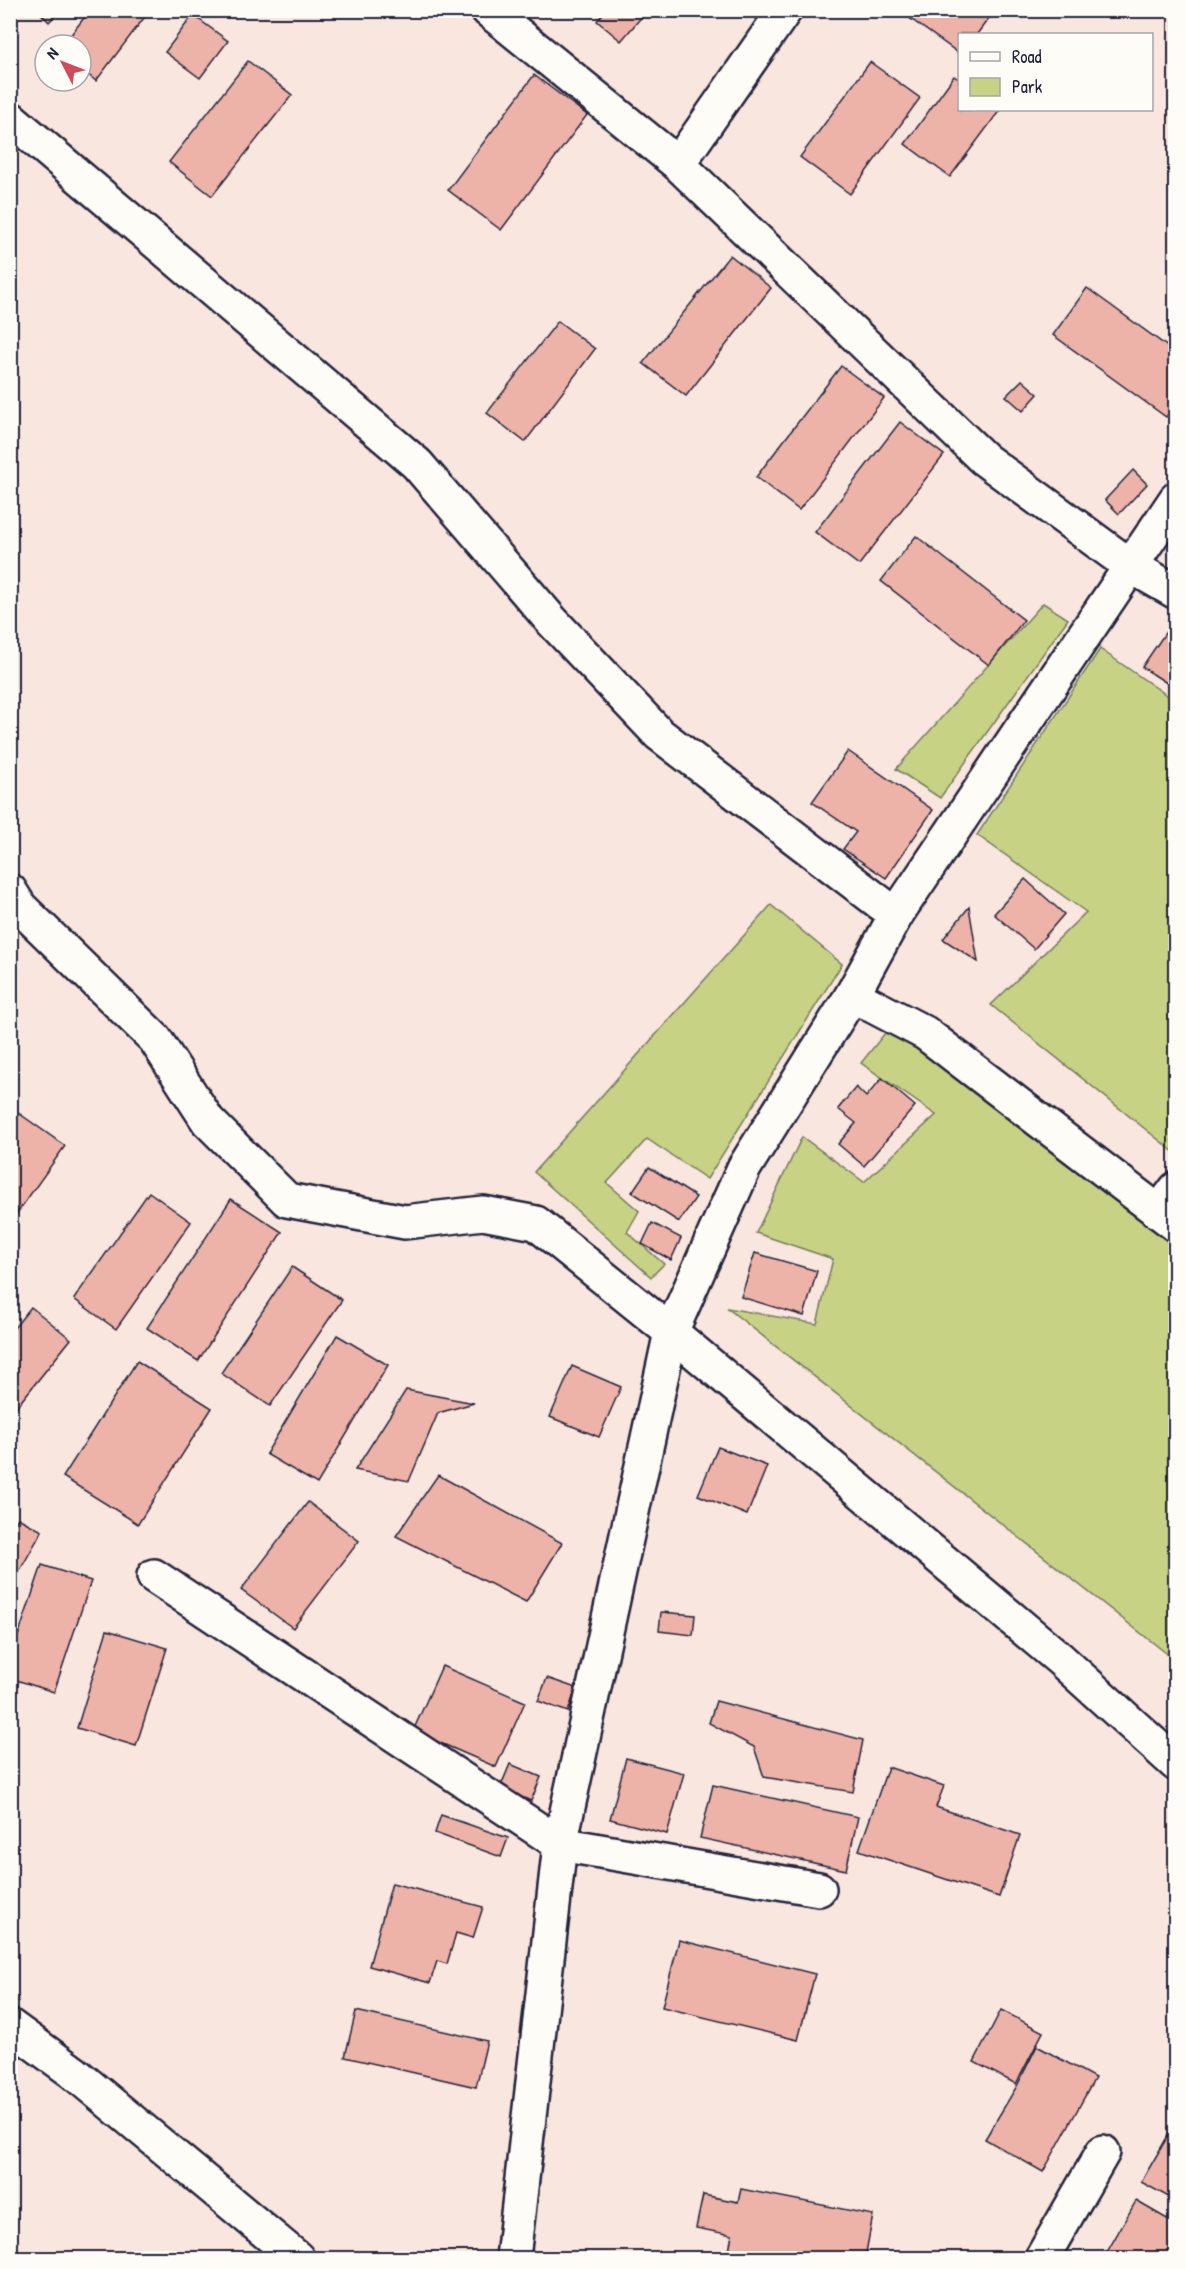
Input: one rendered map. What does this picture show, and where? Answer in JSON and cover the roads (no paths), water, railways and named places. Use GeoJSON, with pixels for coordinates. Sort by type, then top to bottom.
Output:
{"type":"FeatureCollection","features":[{"type":"Feature","properties":{"kind":"street"},"geometry":{"type":"LineString","coordinates":[[488,10],[678,164],[984,459],[1129,565],[1176,592]]}},
{"type":"Feature","properties":{"kind":"street"},"geometry":{"type":"LineString","coordinates":[[678,164],[785,10]]}},
{"type":"Feature","properties":{"kind":"street"},"geometry":{"type":"LineString","coordinates":[[10,118],[417,464],[551,620],[659,734],[896,915]]}},
{"type":"Feature","properties":{"kind":"street"},"geometry":{"type":"LineString","coordinates":[[513,2259],[560,1844],[671,1332],[744,1168],[852,995],[896,915],[1129,565],[1176,499]]}},
{"type":"Feature","properties":{"kind":"street"},"geometry":{"type":"LineString","coordinates":[[10,891],[20,907],[155,1039],[208,1121],[286,1200],[405,1222],[483,1213],[536,1223],[671,1332],[1060,1659],[1176,1764]]}},
{"type":"Feature","properties":{"kind":"street"},"geometry":{"type":"LineString","coordinates":[[852,995],[925,1033],[1170,1209]]}},
{"type":"Feature","properties":{"kind":"street"},"geometry":{"type":"LineString","coordinates":[[154,1576],[560,1844],[819,1889]]}},
{"type":"Feature","properties":{"kind":"street"},"geometry":{"type":"LineString","coordinates":[[10,2026],[73,2072],[297,2259]]}},
{"type":"Feature","properties":{"kind":"street"},"geometry":{"type":"LineString","coordinates":[[1042,2259],[1103,2152]]}}]}
